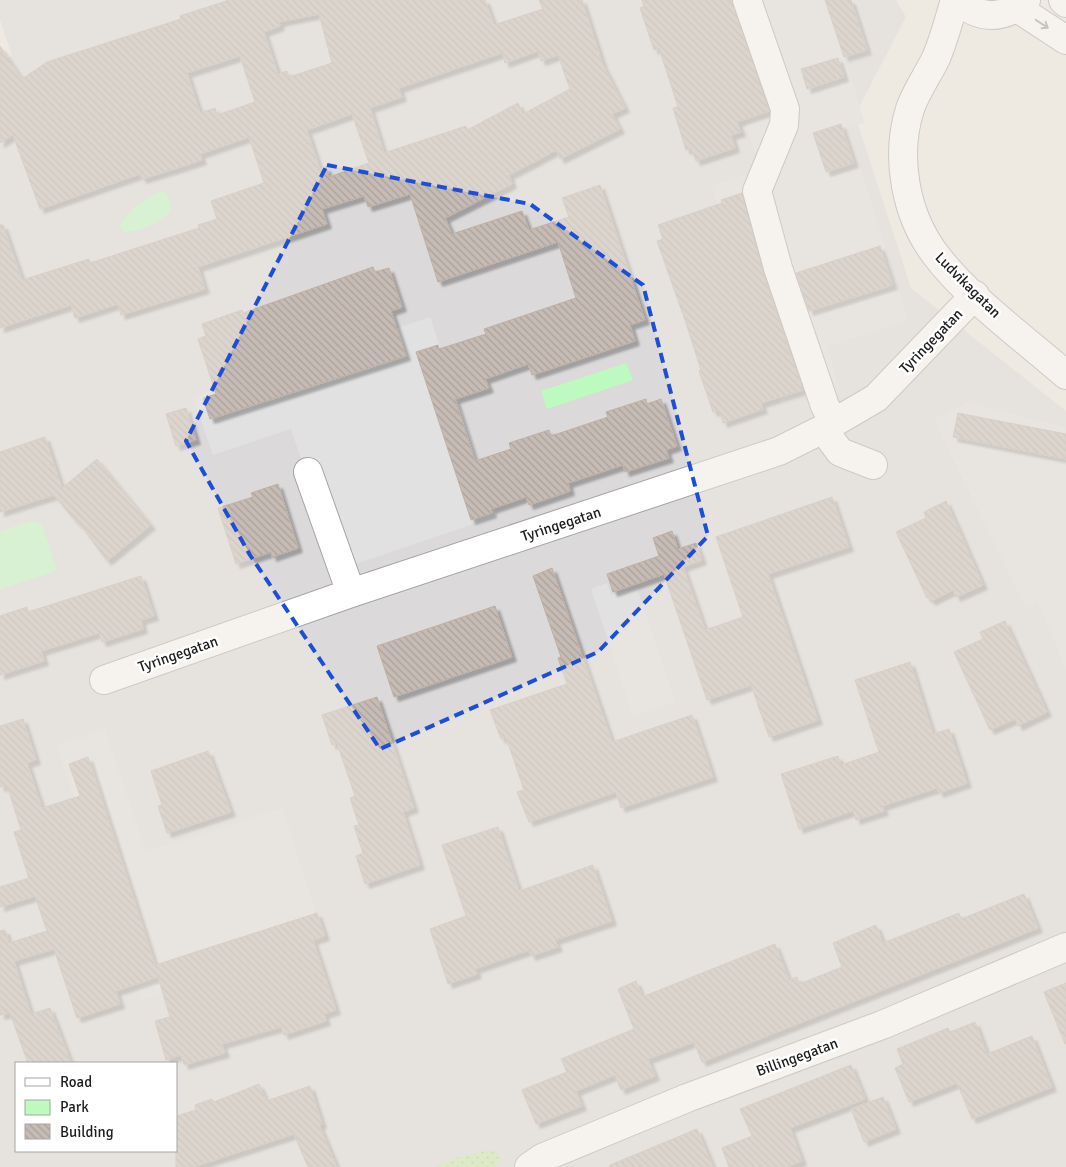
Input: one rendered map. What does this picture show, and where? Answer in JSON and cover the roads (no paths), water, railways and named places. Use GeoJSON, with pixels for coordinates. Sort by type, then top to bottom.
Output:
{"type":"FeatureCollection","features":[{"type":"Feature","properties":{"kind":"street"},"geometry":{"type":"LineString","coordinates":[[747,0],[784,109],[784,125],[757,190],[759,200],[780,277],[824,406],[828,426],[840,452],[873,465]]}},
{"type":"Feature","properties":{"kind":"street"},"geometry":{"type":"LineString","coordinates":[[1063,0],[1066,3]]}},
{"type":"Feature","properties":{"kind":"street"},"geometry":{"type":"LineString","coordinates":[[964,5],[993,16],[1006,14],[1021,4],[1066,40]]}},
{"type":"Feature","properties":{"kind":"street","name":"Ludvikagatan"},"geometry":{"type":"LineString","coordinates":[[964,5],[910,108],[903,139],[906,188],[910,206],[926,241],[935,254],[974,295],[1066,375]]}},
{"type":"Feature","properties":{"kind":"street","name":"Tyringegatan"},"geometry":{"type":"LineString","coordinates":[[104,680],[352,593],[779,452],[876,398],[974,295]]}},
{"type":"Feature","properties":{"kind":"street"},"geometry":{"type":"LineString","coordinates":[[308,472],[352,593]]}},
{"type":"Feature","properties":{"kind":"street","name":"Billingegatan"},"geometry":{"type":"LineString","coordinates":[[529,1167],[542,1158],[687,1098],[882,1025],[1066,947]]}}]}
